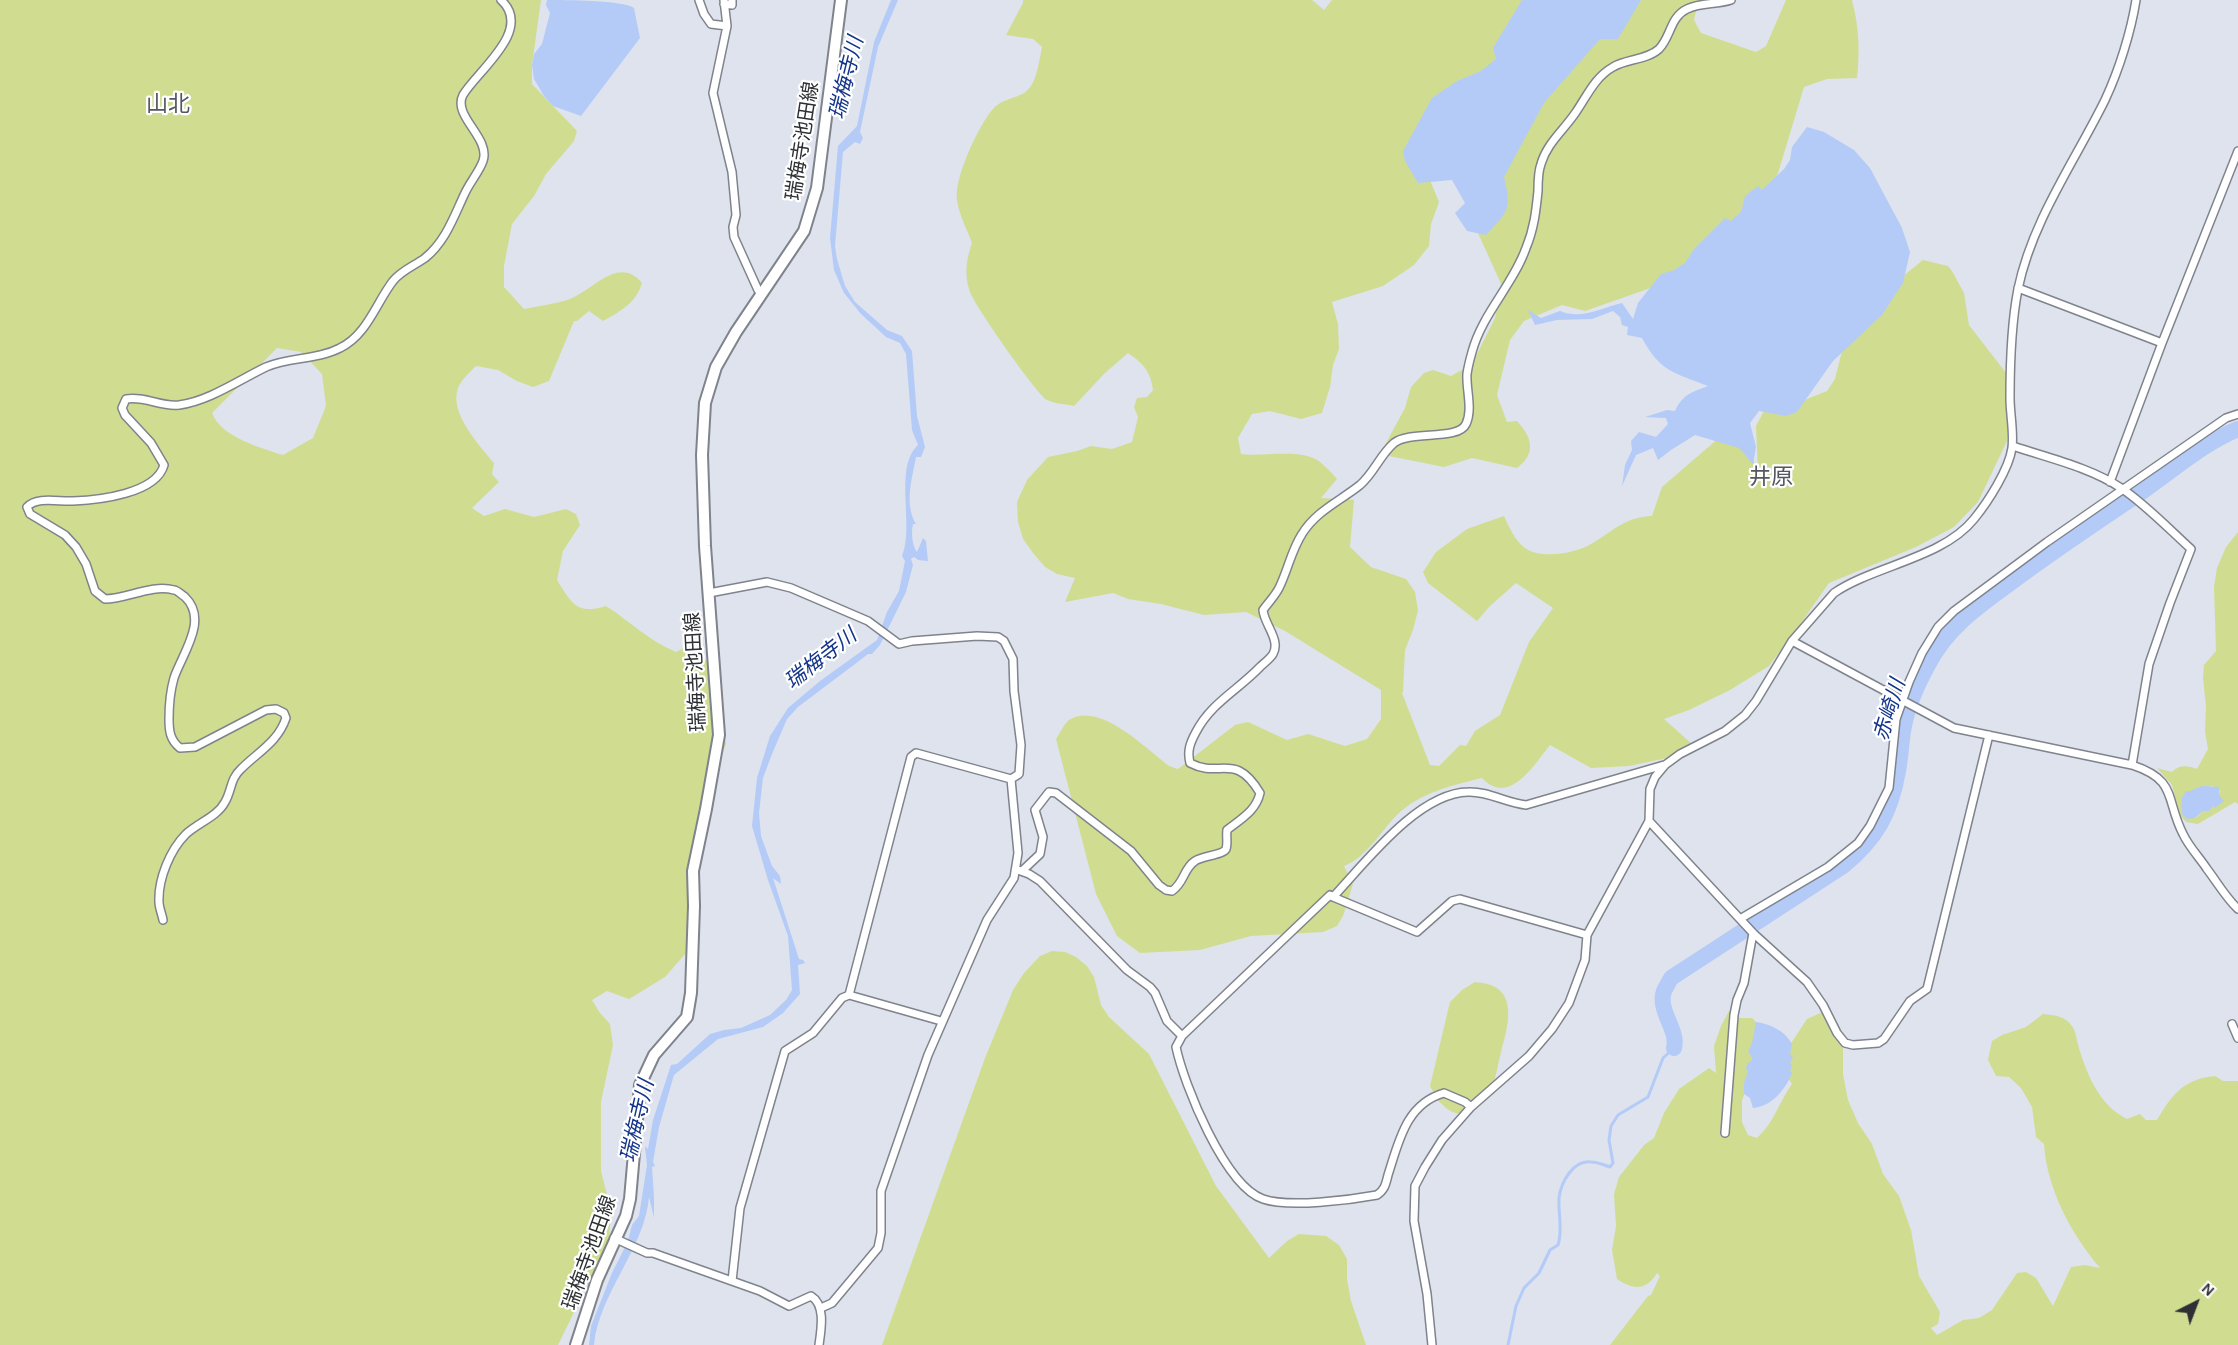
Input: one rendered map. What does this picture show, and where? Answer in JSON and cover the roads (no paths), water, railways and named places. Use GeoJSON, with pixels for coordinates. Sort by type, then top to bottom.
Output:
{"type":"FeatureCollection","features":[{"type":"Feature","properties":{"kind":"main road","name":"瑞梅寺池田線"},"geometry":{"type":"LineString","coordinates":[[576,1345],[597,1280],[614,1238],[626,1216],[630,1199],[640,1085],[654,1055],[687,1017],[691,993],[693,871],[719,735],[705,546],[702,455],[705,403],[716,367],[761,293],[804,231],[817,188],[841,0]]}},
{"type":"Feature","properties":{"kind":"street"},"geometry":{"type":"LineString","coordinates":[[164,920],[159,903],[160,883],[174,849],[186,834],[218,811],[225,802],[232,779],[278,735],[286,718],[284,712],[276,709],[266,710],[195,747],[180,748],[174,743],[169,732],[169,704],[174,679],[194,630],[195,614],[187,600],[175,590],[154,590],[105,599],[95,591],[86,564],[76,547],[65,535],[30,514],[27,507],[39,501],[73,501],[110,497],[130,492],[158,477],[164,465],[151,443],[125,415],[122,408],[126,399],[138,397],[178,405],[199,400],[270,366],[324,355],[342,348],[354,339],[371,318],[392,282],[402,271],[425,258],[439,244],[483,160],[484,151],[468,122],[462,105],[462,96],[494,60],[506,38],[511,18],[506,5],[501,0]]}},
{"type":"Feature","properties":{"kind":"street"},"geometry":{"type":"LineString","coordinates":[[699,0],[711,24],[727,26]]}},
{"type":"Feature","properties":{"kind":"street"},"geometry":{"type":"LineString","coordinates":[[732,0],[732,5],[724,2],[727,26],[713,93],[732,172],[736,215],[733,227],[734,237],[761,293]]}},
{"type":"Feature","properties":{"kind":"street"},"geometry":{"type":"LineString","coordinates":[[821,1308],[832,1303],[878,1248],[881,1233],[880,1203],[885,1179],[942,1021],[963,979],[987,920],[1019,870],[1040,854],[1043,837],[1035,810],[1049,792],[1056,793],[1131,851],[1159,885],[1166,890],[1172,891],[1181,884],[1186,870],[1194,861],[1207,855],[1222,853],[1226,848],[1227,830],[1250,813],[1258,803],[1260,793],[1251,778],[1238,770],[1225,767],[1198,767],[1190,763],[1188,753],[1201,722],[1216,704],[1274,653],[1274,644],[1263,610],[1279,588],[1290,557],[1302,534],[1310,522],[1328,506],[1361,484],[1397,440],[1414,436],[1439,435],[1461,429],[1466,425],[1467,375],[1472,351],[1480,331],[1526,251],[1534,225],[1540,165],[1548,146],[1603,74],[1614,66],[1653,52],[1660,47],[1670,27],[1684,10],[1696,5],[1731,0]]}},
{"type":"Feature","properties":{"kind":"street"},"geometry":{"type":"LineString","coordinates":[[1432,1345],[1429,1305],[1414,1221],[1415,1186],[1442,1140],[1471,1107],[1529,1056],[1552,1029],[1569,1003],[1585,960],[1587,935],[1649,821],[1650,789],[1656,777],[1665,765],[1680,754],[1725,731],[1745,715],[1792,641],[1834,592],[1900,564],[1955,537],[1975,518],[1996,484],[2013,446],[2010,400],[2011,347],[2018,288],[2040,225],[2106,97],[2132,24],[2136,0]]}},
{"type":"Feature","properties":{"kind":"street"},"geometry":{"type":"LineString","coordinates":[[2110,482],[2238,151]]}},
{"type":"Feature","properties":{"kind":"street"},"geometry":{"type":"LineString","coordinates":[[2018,288],[2162,343]]}},
{"type":"Feature","properties":{"kind":"street"},"geometry":{"type":"LineString","coordinates":[[1740,919],[1828,867],[1858,843],[1870,826],[1888,788],[1896,719],[1922,653],[1938,627],[1954,611],[2047,542],[2226,418],[2238,414]]}},
{"type":"Feature","properties":{"kind":"street"},"geometry":{"type":"LineString","coordinates":[[2013,446],[2110,482],[2123,490],[2191,549],[2149,664],[2132,765]]}},
{"type":"Feature","properties":{"kind":"street"},"geometry":{"type":"LineString","coordinates":[[709,593],[767,582],[810,595],[873,625],[899,644],[977,636],[998,637],[1004,641],[1013,659],[1014,691],[1021,746],[1019,774],[1011,779],[916,753],[911,757],[849,995]]}},
{"type":"Feature","properties":{"kind":"street"},"geometry":{"type":"LineString","coordinates":[[1792,641],[1954,728],[2132,765],[2149,771],[2161,780],[2170,793],[2176,818],[2184,837],[2238,909]]}},
{"type":"Feature","properties":{"kind":"street"},"geometry":{"type":"LineString","coordinates":[[1649,821],[1753,933],[1807,982],[1845,1043],[1852,1045],[1878,1043],[1884,1039],[1910,1001],[1927,988],[1989,735]]}},
{"type":"Feature","properties":{"kind":"street"},"geometry":{"type":"LineString","coordinates":[[1333,897],[1402,824],[1426,804],[1450,794],[1470,791],[1526,805],[1665,765]]}},
{"type":"Feature","properties":{"kind":"street"},"geometry":{"type":"LineString","coordinates":[[1011,779],[1019,870]]}},
{"type":"Feature","properties":{"kind":"street"},"geometry":{"type":"LineString","coordinates":[[1019,870],[1040,880],[1127,970],[1150,987],[1167,1021],[1182,1036]]}},
{"type":"Feature","properties":{"kind":"street"},"geometry":{"type":"LineString","coordinates":[[1471,1107],[1444,1093],[1422,1103],[1401,1134],[1384,1187],[1377,1195],[1314,1202],[1271,1201],[1254,1194],[1242,1183],[1216,1148],[1183,1075],[1176,1047],[1182,1036],[1330,895],[1411,931],[1418,932],[1452,901],[1460,899],[1587,935]]}},
{"type":"Feature","properties":{"kind":"street"},"geometry":{"type":"LineString","coordinates":[[1725,1133],[1734,1015],[1744,983],[1753,933]]}},
{"type":"Feature","properties":{"kind":"street"},"geometry":{"type":"LineString","coordinates":[[732,1281],[740,1208],[785,1051],[813,1033],[842,999],[849,995],[942,1021]]}},
{"type":"Feature","properties":{"kind":"street"},"geometry":{"type":"LineString","coordinates":[[2232,1024],[2238,1038]]}},
{"type":"Feature","properties":{"kind":"street"},"geometry":{"type":"LineString","coordinates":[[614,1238],[642,1251],[732,1281],[789,1306],[811,1296],[817,1299],[821,1308],[819,1345]]}},
{"type":"Feature","properties":{"kind":"water"},"geometry":{"type":"Polygon","coordinates":[[[547,0],[618,3],[634,8],[640,38],[581,116],[553,106],[534,79],[532,65],[534,54],[542,44],[550,13],[546,5],[547,0]]]}},
{"type":"Feature","properties":{"kind":"water","name":"瑞梅寺川"},"geometry":{"type":"Polygon","coordinates":[[[891,0],[898,0],[878,47],[860,132],[863,138],[860,144],[855,142],[843,152],[835,246],[845,286],[855,302],[887,330],[902,336],[912,351],[917,416],[925,447],[921,457],[916,457],[911,483],[910,508],[916,524],[913,524],[912,535],[917,552],[923,538],[926,541],[928,561],[914,557],[911,559],[913,565],[906,592],[880,645],[872,654],[868,654],[798,707],[787,719],[763,778],[759,813],[761,836],[772,866],[780,876],[781,884],[773,878],[799,959],[805,963],[798,965],[800,994],[783,1013],[763,1027],[718,1039],[674,1075],[659,1127],[653,1162],[655,1166],[652,1167],[654,1218],[649,1197],[646,1216],[639,1234],[604,1307],[594,1345],[589,1345],[591,1326],[612,1273],[628,1241],[632,1225],[639,1216],[647,1165],[645,1146],[648,1149],[653,1120],[671,1065],[677,1064],[710,1034],[741,1028],[770,1015],[786,1000],[792,990],[788,936],[752,826],[757,778],[770,736],[788,708],[820,681],[877,640],[887,612],[899,591],[905,561],[902,556],[906,529],[905,482],[911,455],[918,445],[912,430],[906,354],[900,343],[886,337],[861,314],[844,293],[834,270],[830,238],[838,146],[857,126],[874,42],[891,0]]]}},
{"type":"Feature","properties":{"kind":"water"},"geometry":{"type":"Polygon","coordinates":[[[1522,0],[1641,0],[1618,39],[1600,39],[1544,103],[1504,177],[1508,196],[1506,209],[1486,235],[1467,231],[1455,213],[1465,203],[1452,180],[1418,183],[1405,161],[1403,151],[1432,98],[1457,81],[1481,71],[1496,59],[1493,48],[1522,0]]]}},
{"type":"Feature","properties":{"kind":"water"},"geometry":{"type":"Polygon","coordinates":[[[1807,127],[1824,132],[1854,150],[1870,168],[1902,228],[1910,252],[1903,283],[1882,315],[1833,361],[1797,412],[1786,416],[1759,411],[1750,423],[1756,447],[1753,464],[1739,448],[1695,435],[1658,460],[1653,448],[1636,455],[1622,486],[1625,465],[1632,450],[1631,441],[1639,432],[1656,437],[1668,424],[1666,418],[1645,417],[1667,410],[1675,411],[1685,397],[1708,386],[1677,374],[1662,365],[1642,338],[1627,335],[1628,327],[1622,325],[1620,317],[1613,311],[1592,319],[1557,320],[1535,325],[1528,310],[1541,318],[1560,311],[1583,314],[1622,303],[1633,319],[1638,303],[1661,274],[1685,263],[1694,249],[1725,218],[1731,221],[1741,212],[1745,196],[1758,186],[1762,190],[1784,169],[1790,160],[1792,147],[1807,127]]]}},
{"type":"Feature","properties":{"kind":"water"},"geometry":{"type":"Polygon","coordinates":[[[2202,786],[2219,787],[2219,795],[2224,801],[2215,808],[2213,806],[2209,811],[2203,811],[2195,818],[2187,819],[2182,814],[2181,799],[2186,791],[2202,786]]]}},
{"type":"Feature","properties":{"kind":"water"},"geometry":{"type":"Polygon","coordinates":[[[1756,1022],[1772,1026],[1786,1035],[1792,1044],[1790,1054],[1793,1057],[1790,1063],[1792,1073],[1782,1091],[1772,1101],[1753,1108],[1750,1098],[1744,1094],[1744,1083],[1748,1071],[1747,1064],[1752,1060],[1748,1052],[1756,1022]]]}},
{"type":"Feature","properties":{"kind":"waterway","name":"赤崎川"},"geometry":{"type":"LineString","coordinates":[[1674,1048],[1674,1034],[1663,1006],[1664,991],[1671,978],[1843,866],[1865,846],[1873,835],[1891,800],[1899,765],[1904,726],[1914,693],[1937,650],[1954,628],[1986,601],[2059,548],[2201,449],[2238,429]]}},
{"type":"Feature","properties":{"kind":"waterway"},"geometry":{"type":"LineString","coordinates":[[1508,1345],[1516,1306],[1524,1288],[1539,1273],[1550,1250],[1558,1245],[1559,1198],[1565,1179],[1573,1168],[1585,1162],[1596,1162],[1610,1167],[1613,1163],[1609,1140],[1611,1126],[1618,1115],[1648,1097],[1663,1058],[1674,1048]]}},
{"type":"Feature","properties":{"kind":"district","name":"山北"},"geometry":{"type":"Point","coordinates":[168,105]}},
{"type":"Feature","properties":{"kind":"district","name":"井原"},"geometry":{"type":"Point","coordinates":[1771,478]}}]}
